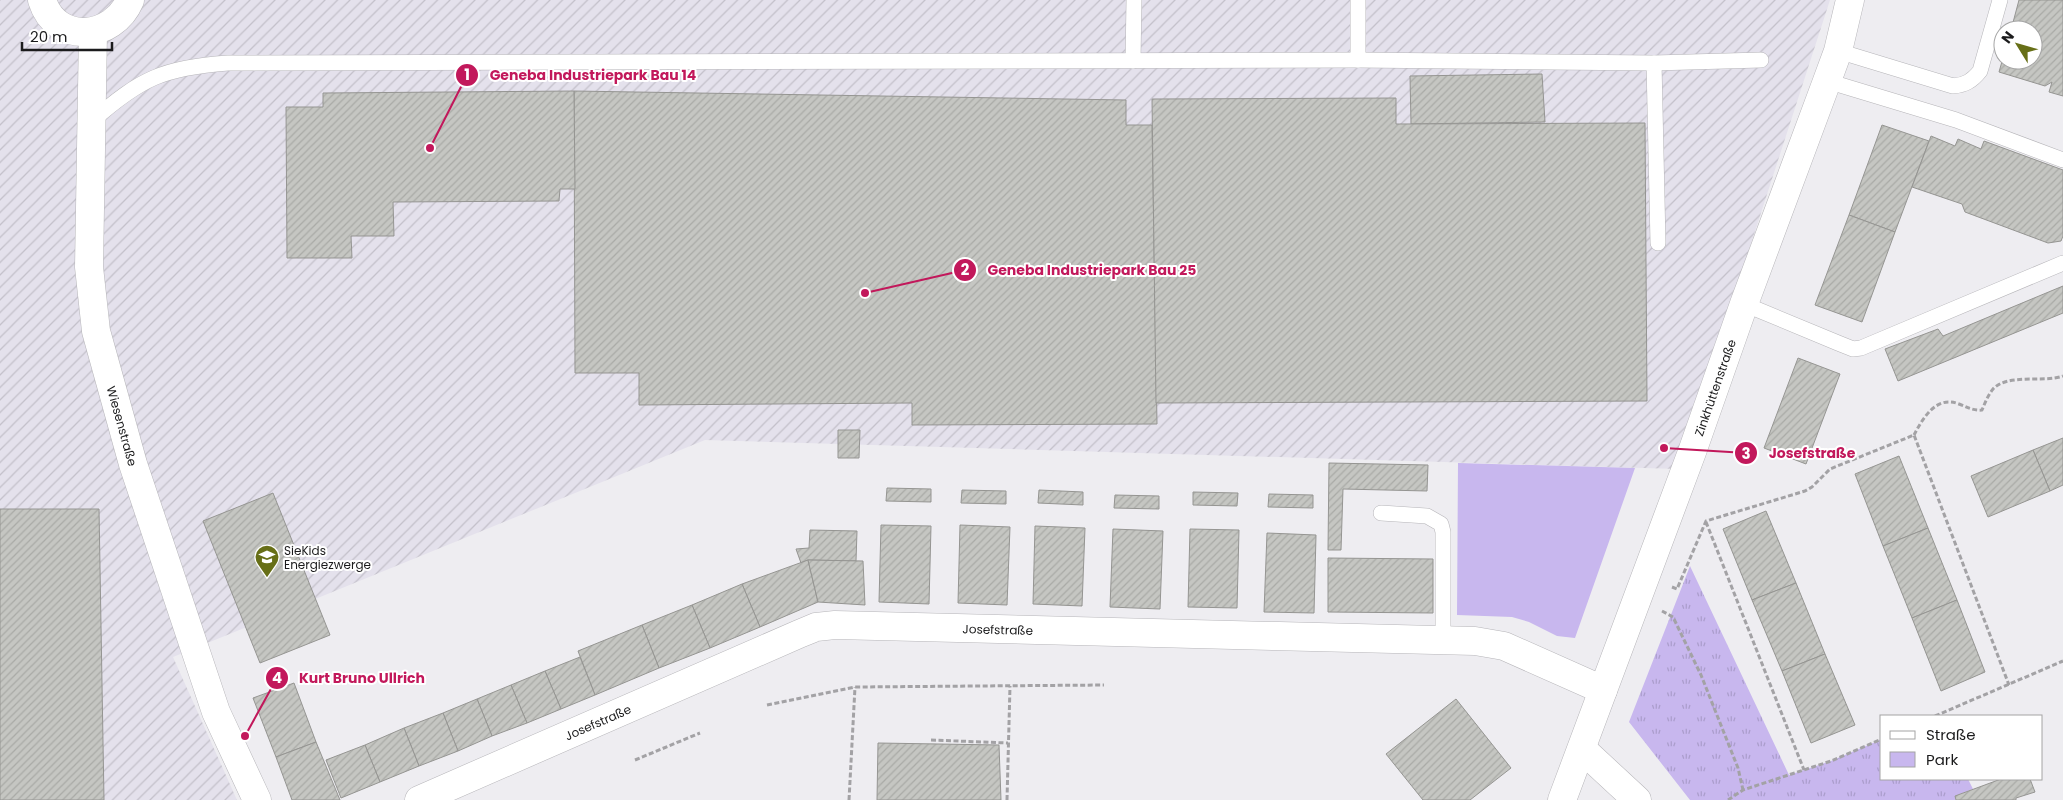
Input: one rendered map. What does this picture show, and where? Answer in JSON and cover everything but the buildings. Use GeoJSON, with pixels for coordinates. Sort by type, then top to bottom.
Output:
{"type":"FeatureCollection","features":[{"type":"Feature","properties":{"kind":"street"},"geometry":{"type":"LineString","coordinates":[[42,0],[44,8],[53,19],[67,29],[79,32],[93,32],[107,28],[119,18],[130,0]]}},
{"type":"Feature","properties":{"kind":"street","name":"Zinkhüttenstraße"},"geometry":{"type":"LineString","coordinates":[[1562,800],[1827,82],[1838,51],[1850,0]]}},
{"type":"Feature","properties":{"kind":"street","name":"Wiesenstraße"},"geometry":{"type":"LineString","coordinates":[[93,32],[89,267],[96,331],[133,464],[216,712],[256,800]]}},
{"type":"Feature","properties":{"kind":"street","name":"Josefstraße"},"geometry":{"type":"LineString","coordinates":[[419,800],[816,627],[835,625],[1475,641],[1504,646],[1602,690]]}},
{"type":"Feature","properties":{"kind":"street"},"geometry":{"type":"LineString","coordinates":[[1582,749],[1604,767],[1637,800]]}},
{"type":"Feature","properties":{"kind":"lane"},"geometry":{"type":"LineString","coordinates":[[1133,61],[1134,0]]}},
{"type":"Feature","properties":{"kind":"lane"},"geometry":{"type":"LineString","coordinates":[[1358,0],[1358,60]]}},
{"type":"Feature","properties":{"kind":"lane"},"geometry":{"type":"LineString","coordinates":[[1838,51],[1953,86],[1963,85],[1973,80],[1980,71],[2000,0]]}},
{"type":"Feature","properties":{"kind":"lane"},"geometry":{"type":"LineString","coordinates":[[92,121],[121,95],[145,80],[166,72],[193,66],[228,63],[1358,60],[1654,63],[1761,60]]}},
{"type":"Feature","properties":{"kind":"lane"},"geometry":{"type":"LineString","coordinates":[[1654,63],[1658,243]]}},
{"type":"Feature","properties":{"kind":"lane"},"geometry":{"type":"LineString","coordinates":[[1827,82],[1956,120],[2063,160]]}},
{"type":"Feature","properties":{"kind":"lane"},"geometry":{"type":"LineString","coordinates":[[1744,304],[1838,343],[1853,348],[1861,348],[2063,263]]}},
{"type":"Feature","properties":{"kind":"lane"},"geometry":{"type":"LineString","coordinates":[[1381,513],[1427,516],[1442,524],[1443,640]]}},
{"type":"Feature","properties":{"kind":"path"},"geometry":{"type":"LineString","coordinates":[[1706,521],[1804,491],[1812,487],[1830,469],[1914,435],[1930,409],[1938,405],[1952,402],[1976,411],[1982,410],[1994,388],[2001,384],[2014,380],[2047,379],[2063,376]]}},
{"type":"Feature","properties":{"kind":"path"},"geometry":{"type":"LineString","coordinates":[[1914,435],[2009,685]]}},
{"type":"Feature","properties":{"kind":"path"},"geometry":{"type":"LineString","coordinates":[[1645,578],[1678,589],[1706,521]]}},
{"type":"Feature","properties":{"kind":"path"},"geometry":{"type":"LineString","coordinates":[[1706,521],[1804,770]]}},
{"type":"Feature","properties":{"kind":"path"},"geometry":{"type":"LineString","coordinates":[[1666,612],[1673,618],[1701,675],[1738,768],[1743,790]]}},
{"type":"Feature","properties":{"kind":"path"},"geometry":{"type":"LineString","coordinates":[[1938,715],[2063,661]]}},
{"type":"Feature","properties":{"kind":"path"},"geometry":{"type":"LineString","coordinates":[[767,705],[855,687],[1104,685]]}},
{"type":"Feature","properties":{"kind":"path"},"geometry":{"type":"LineString","coordinates":[[1007,800],[1010,686]]}},
{"type":"Feature","properties":{"kind":"path"},"geometry":{"type":"LineString","coordinates":[[849,800],[855,687]]}},
{"type":"Feature","properties":{"kind":"path"},"geometry":{"type":"LineString","coordinates":[[635,760],[700,733]]}},
{"type":"Feature","properties":{"kind":"path"},"geometry":{"type":"LineString","coordinates":[[932,740],[1008,743]]}},
{"type":"Feature","properties":{"kind":"path"},"geometry":{"type":"LineString","coordinates":[[1728,800],[1743,790],[1831,761],[1880,740]]}},
{"type":"Feature","properties":{"kind":"shaded area"},"geometry":{"type":"Polygon","coordinates":[[[0,0],[1830,0],[1678,469],[705,440],[173,657],[237,800],[0,800],[0,0]]]}},
{"type":"Feature","properties":{"kind":"green space"},"geometry":{"type":"Polygon","coordinates":[[[1458,463],[1635,468],[1575,638],[1557,636],[1529,622],[1512,617],[1457,615],[1458,463]]]}},
{"type":"Feature","properties":{"kind":"green space"},"geometry":{"type":"Polygon","coordinates":[[[1690,566],[1789,775],[1831,761],[1880,740],[1880,780],[1968,780],[1973,789],[1955,796],[1956,800],[1690,800],[1629,722],[1690,566]]]}},
{"type":"Feature","properties":{"kind":"place","name":"Geneba Industriepark Bau 14"},"geometry":{"type":"Point","coordinates":[430,148]}},
{"type":"Feature","properties":{"kind":"place","name":"Geneba Industriepark Bau 25"},"geometry":{"type":"Point","coordinates":[865,293]}},
{"type":"Feature","properties":{"kind":"place","name":"Josefstraße"},"geometry":{"type":"Point","coordinates":[1664,448]}},
{"type":"Feature","properties":{"kind":"place","name":"SieKids Energiezwerge"},"geometry":{"type":"Point","coordinates":[267,578]}},
{"type":"Feature","properties":{"kind":"place","name":"Kurt Bruno Ullrich"},"geometry":{"type":"Point","coordinates":[245,736]}}]}
